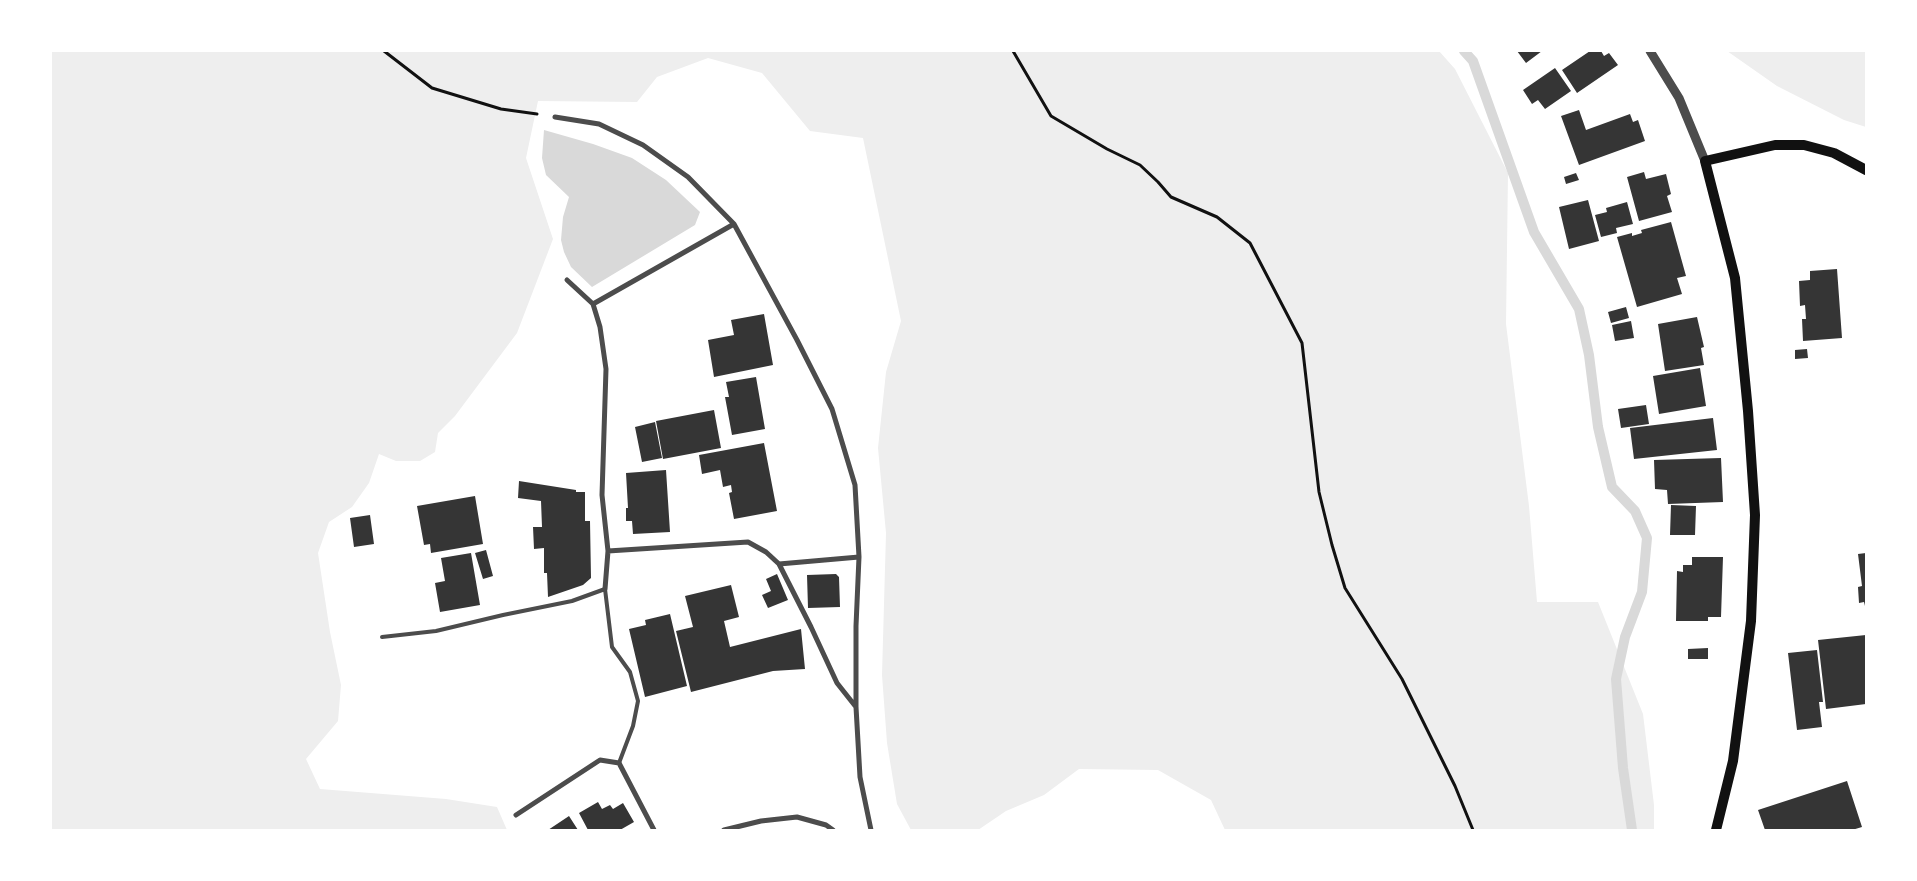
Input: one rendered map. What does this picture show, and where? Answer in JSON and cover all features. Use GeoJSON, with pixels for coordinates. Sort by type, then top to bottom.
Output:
{"type":"FeatureCollection","features":[{"type":"Feature","properties":{"kind":"main road"},"geometry":{"type":"LineString","coordinates":[[1716,830],[1733,761],[1751,621],[1755,515],[1748,411],[1735,278],[1705,161],[1775,145],[1804,146],[1834,153],[1866,170]]}},
{"type":"Feature","properties":{"kind":"street"},"geometry":{"type":"LineString","coordinates":[[1650,51],[1679,98],[1705,161]]}},
{"type":"Feature","properties":{"kind":"street"},"geometry":{"type":"LineString","coordinates":[[555,117],[599,124],[643,145],[688,177],[734,224],[832,409],[855,485],[859,557],[856,626],[856,707],[860,777],[870,830]]}},
{"type":"Feature","properties":{"kind":"street"},"geometry":{"type":"LineString","coordinates":[[593,304],[734,224]]}},
{"type":"Feature","properties":{"kind":"street"},"geometry":{"type":"LineString","coordinates":[[567,280],[593,304],[600,327],[606,368],[602,495],[608,551],[605,589]]}},
{"type":"Feature","properties":{"kind":"street"},"geometry":{"type":"LineString","coordinates":[[608,551],[748,542],[766,552],[779,564],[811,626],[836,683],[856,707]]}},
{"type":"Feature","properties":{"kind":"street"},"geometry":{"type":"LineString","coordinates":[[779,564],[859,557]]}},
{"type":"Feature","properties":{"kind":"street"},"geometry":{"type":"LineString","coordinates":[[516,814],[600,760],[619,763],[654,830]]}},
{"type":"Feature","properties":{"kind":"street"},"geometry":{"type":"LineString","coordinates":[[724,830],[761,821],[797,817],[826,825],[833,830]]}},
{"type":"Feature","properties":{"kind":"lane"},"geometry":{"type":"LineString","coordinates":[[382,636],[436,631],[572,601],[605,589],[612,647],[630,672],[638,701],[633,726],[619,763]]}},
{"type":"Feature","properties":{"kind":"path"},"geometry":{"type":"LineString","coordinates":[[384,51],[432,88],[501,109],[555,117]]}},
{"type":"Feature","properties":{"kind":"path"},"geometry":{"type":"LineString","coordinates":[[1013,51],[1050,116],[1140,166],[1158,182],[1171,198],[1217,216],[1250,243],[1302,343],[1319,492],[1345,588],[1402,679],[1455,786],[1473,830]]}},
{"type":"Feature","properties":{"kind":"shaded area"},"geometry":{"type":"Polygon","coordinates":[[[51,51],[1439,51],[1455,69],[1508,173],[1506,324],[1529,506],[1537,602],[1598,602],[1643,714],[1654,805],[1654,830],[1225,830],[1211,800],[1158,770],[1079,769],[1044,795],[1006,811],[978,830],[911,830],[897,804],[887,743],[882,675],[886,533],[878,448],[886,372],[901,321],[863,138],[810,131],[762,73],[708,58],[657,77],[637,102],[538,101],[526,158],[553,239],[517,333],[455,416],[438,433],[435,452],[420,461],[396,461],[379,454],[369,483],[352,507],[329,522],[318,553],[330,632],[341,685],[338,721],[306,759],[320,789],[446,799],[497,807],[507,830],[51,830],[51,51]]]}},
{"type":"Feature","properties":{"kind":"shaded area"},"geometry":{"type":"Polygon","coordinates":[[[1727,51],[1866,51],[1866,127],[1844,120],[1777,86],[1727,51]]]}},
{"type":"Feature","properties":{"kind":"shaded area"},"geometry":{"type":"Polygon","coordinates":[[[544,130],[593,144],[632,158],[666,180],[700,212],[695,225],[592,287],[571,267],[564,252],[561,240],[563,217],[569,197],[546,175],[542,158],[544,130]]]}},
{"type":"Feature","properties":{"kind":"building"},"geometry":{"type":"Polygon","coordinates":[[[1517,51],[1542,51],[1526,63],[1517,51]]]}},
{"type":"Feature","properties":{"kind":"building"},"geometry":{"type":"Polygon","coordinates":[[[1590,51],[1601,51],[1604,56],[1609,53],[1618,65],[1577,93],[1562,70],[1590,51]]]}},
{"type":"Feature","properties":{"kind":"building"},"geometry":{"type":"Polygon","coordinates":[[[1555,68],[1571,91],[1545,109],[1538,100],[1532,104],[1523,90],[1555,68]]]}},
{"type":"Feature","properties":{"kind":"building"},"geometry":{"type":"Polygon","coordinates":[[[1579,110],[1586,130],[1630,114],[1633,122],[1638,120],[1645,141],[1579,165],[1561,116],[1579,110]]]}},
{"type":"Feature","properties":{"kind":"building"},"geometry":{"type":"Polygon","coordinates":[[[1644,172],[1646,179],[1666,174],[1671,194],[1667,196],[1672,212],[1639,221],[1627,177],[1644,172]]]}},
{"type":"Feature","properties":{"kind":"building"},"geometry":{"type":"Polygon","coordinates":[[[1576,173],[1579,180],[1566,184],[1564,177],[1576,173]]]}},
{"type":"Feature","properties":{"kind":"building"},"geometry":{"type":"Polygon","coordinates":[[[1588,200],[1599,241],[1569,249],[1559,207],[1588,200]]]}},
{"type":"Feature","properties":{"kind":"building"},"geometry":{"type":"Polygon","coordinates":[[[1627,202],[1633,224],[1616,228],[1617,233],[1601,237],[1595,215],[1607,212],[1606,208],[1627,202]]]}},
{"type":"Feature","properties":{"kind":"building"},"geometry":{"type":"Polygon","coordinates":[[[1671,222],[1686,276],[1677,278],[1682,294],[1637,307],[1617,237],[1632,233],[1632,236],[1642,233],[1641,230],[1671,222]]]}},
{"type":"Feature","properties":{"kind":"building"},"geometry":{"type":"Polygon","coordinates":[[[1837,269],[1842,338],[1803,341],[1802,319],[1806,319],[1805,305],[1800,306],[1799,281],[1810,280],[1810,271],[1837,269]]]}},
{"type":"Feature","properties":{"kind":"building"},"geometry":{"type":"Polygon","coordinates":[[[1626,307],[1629,318],[1611,323],[1608,312],[1626,307]]]}},
{"type":"Feature","properties":{"kind":"building"},"geometry":{"type":"Polygon","coordinates":[[[764,314],[773,365],[714,377],[708,340],[734,335],[731,320],[764,314]]]}},
{"type":"Feature","properties":{"kind":"building"},"geometry":{"type":"Polygon","coordinates":[[[1697,317],[1704,347],[1701,348],[1704,365],[1665,371],[1658,324],[1697,317]]]}},
{"type":"Feature","properties":{"kind":"building"},"geometry":{"type":"Polygon","coordinates":[[[1631,321],[1634,338],[1615,341],[1612,325],[1631,321]]]}},
{"type":"Feature","properties":{"kind":"building"},"geometry":{"type":"Polygon","coordinates":[[[1807,349],[1808,358],[1795,359],[1795,350],[1807,349]]]}},
{"type":"Feature","properties":{"kind":"building"},"geometry":{"type":"Polygon","coordinates":[[[1700,368],[1706,406],[1659,414],[1653,376],[1700,368]]]}},
{"type":"Feature","properties":{"kind":"building"},"geometry":{"type":"Polygon","coordinates":[[[756,377],[765,429],[732,435],[725,397],[729,397],[726,382],[756,377]]]}},
{"type":"Feature","properties":{"kind":"building"},"geometry":{"type":"Polygon","coordinates":[[[1646,405],[1649,424],[1621,428],[1618,409],[1646,405]]]}},
{"type":"Feature","properties":{"kind":"building"},"geometry":{"type":"Polygon","coordinates":[[[714,410],[721,448],[663,459],[656,421],[714,410]]]}},
{"type":"Feature","properties":{"kind":"building"},"geometry":{"type":"Polygon","coordinates":[[[1713,418],[1717,450],[1634,459],[1630,428],[1713,418]]]}},
{"type":"Feature","properties":{"kind":"building"},"geometry":{"type":"Polygon","coordinates":[[[655,422],[662,458],[642,462],[635,427],[655,422]]]}},
{"type":"Feature","properties":{"kind":"building"},"geometry":{"type":"Polygon","coordinates":[[[764,443],[777,511],[734,519],[729,493],[732,492],[731,485],[723,487],[720,470],[702,474],[699,455],[764,443]]]}},
{"type":"Feature","properties":{"kind":"building"},"geometry":{"type":"Polygon","coordinates":[[[1721,458],[1723,502],[1668,504],[1667,490],[1655,489],[1654,460],[1721,458]]]}},
{"type":"Feature","properties":{"kind":"building"},"geometry":{"type":"Polygon","coordinates":[[[666,470],[670,532],[633,534],[632,521],[626,521],[626,508],[628,508],[626,473],[666,470]]]}},
{"type":"Feature","properties":{"kind":"building"},"geometry":{"type":"Polygon","coordinates":[[[519,481],[585,492],[585,521],[590,521],[591,578],[583,585],[548,597],[547,573],[544,573],[544,548],[534,549],[533,527],[542,527],[541,501],[518,498],[519,481]]]}},
{"type":"Feature","properties":{"kind":"building"},"geometry":{"type":"Polygon","coordinates":[[[475,496],[483,544],[431,553],[430,544],[424,545],[417,506],[475,496]]]}},
{"type":"Feature","properties":{"kind":"building"},"geometry":{"type":"Polygon","coordinates":[[[1671,505],[1696,506],[1695,535],[1670,535],[1671,505]]]}},
{"type":"Feature","properties":{"kind":"building"},"geometry":{"type":"Polygon","coordinates":[[[370,515],[374,544],[354,547],[350,518],[370,515]]]}},
{"type":"Feature","properties":{"kind":"building"},"geometry":{"type":"Polygon","coordinates":[[[486,550],[493,576],[483,579],[475,553],[486,550]]]}},
{"type":"Feature","properties":{"kind":"building"},"geometry":{"type":"Polygon","coordinates":[[[471,553],[480,605],[440,612],[435,583],[445,581],[441,558],[471,553]]]}},
{"type":"Feature","properties":{"kind":"building"},"geometry":{"type":"Polygon","coordinates":[[[1866,553],[1865,606],[1864,602],[1859,603],[1858,587],[1862,586],[1858,554],[1866,553]]]}},
{"type":"Feature","properties":{"kind":"building"},"geometry":{"type":"Polygon","coordinates":[[[1692,557],[1723,557],[1721,617],[1708,617],[1708,621],[1676,621],[1677,571],[1683,572],[1683,565],[1692,565],[1692,557]]]}},
{"type":"Feature","properties":{"kind":"building"},"geometry":{"type":"Polygon","coordinates":[[[777,574],[788,600],[768,608],[762,595],[771,591],[766,579],[777,574]]]}},
{"type":"Feature","properties":{"kind":"building"},"geometry":{"type":"Polygon","coordinates":[[[836,574],[839,577],[840,607],[808,608],[807,575],[836,574]]]}},
{"type":"Feature","properties":{"kind":"building"},"geometry":{"type":"Polygon","coordinates":[[[731,585],[739,617],[724,621],[730,647],[801,629],[805,669],[773,671],[691,692],[676,631],[693,627],[685,596],[731,585]]]}},
{"type":"Feature","properties":{"kind":"building"},"geometry":{"type":"Polygon","coordinates":[[[670,614],[687,686],[645,697],[629,629],[646,625],[645,620],[670,614]]]}},
{"type":"Feature","properties":{"kind":"building"},"geometry":{"type":"Polygon","coordinates":[[[1866,635],[1866,704],[1826,709],[1818,640],[1866,635]]]}},
{"type":"Feature","properties":{"kind":"building"},"geometry":{"type":"Polygon","coordinates":[[[1708,648],[1708,659],[1688,659],[1688,649],[1708,648]]]}},
{"type":"Feature","properties":{"kind":"building"},"geometry":{"type":"Polygon","coordinates":[[[1817,650],[1823,702],[1819,702],[1822,727],[1797,730],[1788,653],[1817,650]]]}},
{"type":"Feature","properties":{"kind":"building"},"geometry":{"type":"Polygon","coordinates":[[[1847,781],[1862,827],[1852,830],[1765,830],[1758,810],[1847,781]]]}},
{"type":"Feature","properties":{"kind":"building"},"geometry":{"type":"Polygon","coordinates":[[[598,802],[602,809],[610,805],[613,809],[623,803],[634,822],[620,830],[588,830],[579,813],[598,802]]]}},
{"type":"Feature","properties":{"kind":"building"},"geometry":{"type":"Polygon","coordinates":[[[569,816],[578,830],[548,830],[569,816]]]}},
{"type":"Feature","properties":{"kind":"waterway"},"geometry":{"type":"LineString","coordinates":[[1464,51],[1473,61],[1534,232],[1579,309],[1589,355],[1598,427],[1612,487],[1635,511],[1647,538],[1642,592],[1625,637],[1616,679],[1623,768],[1632,830]]}}]}
